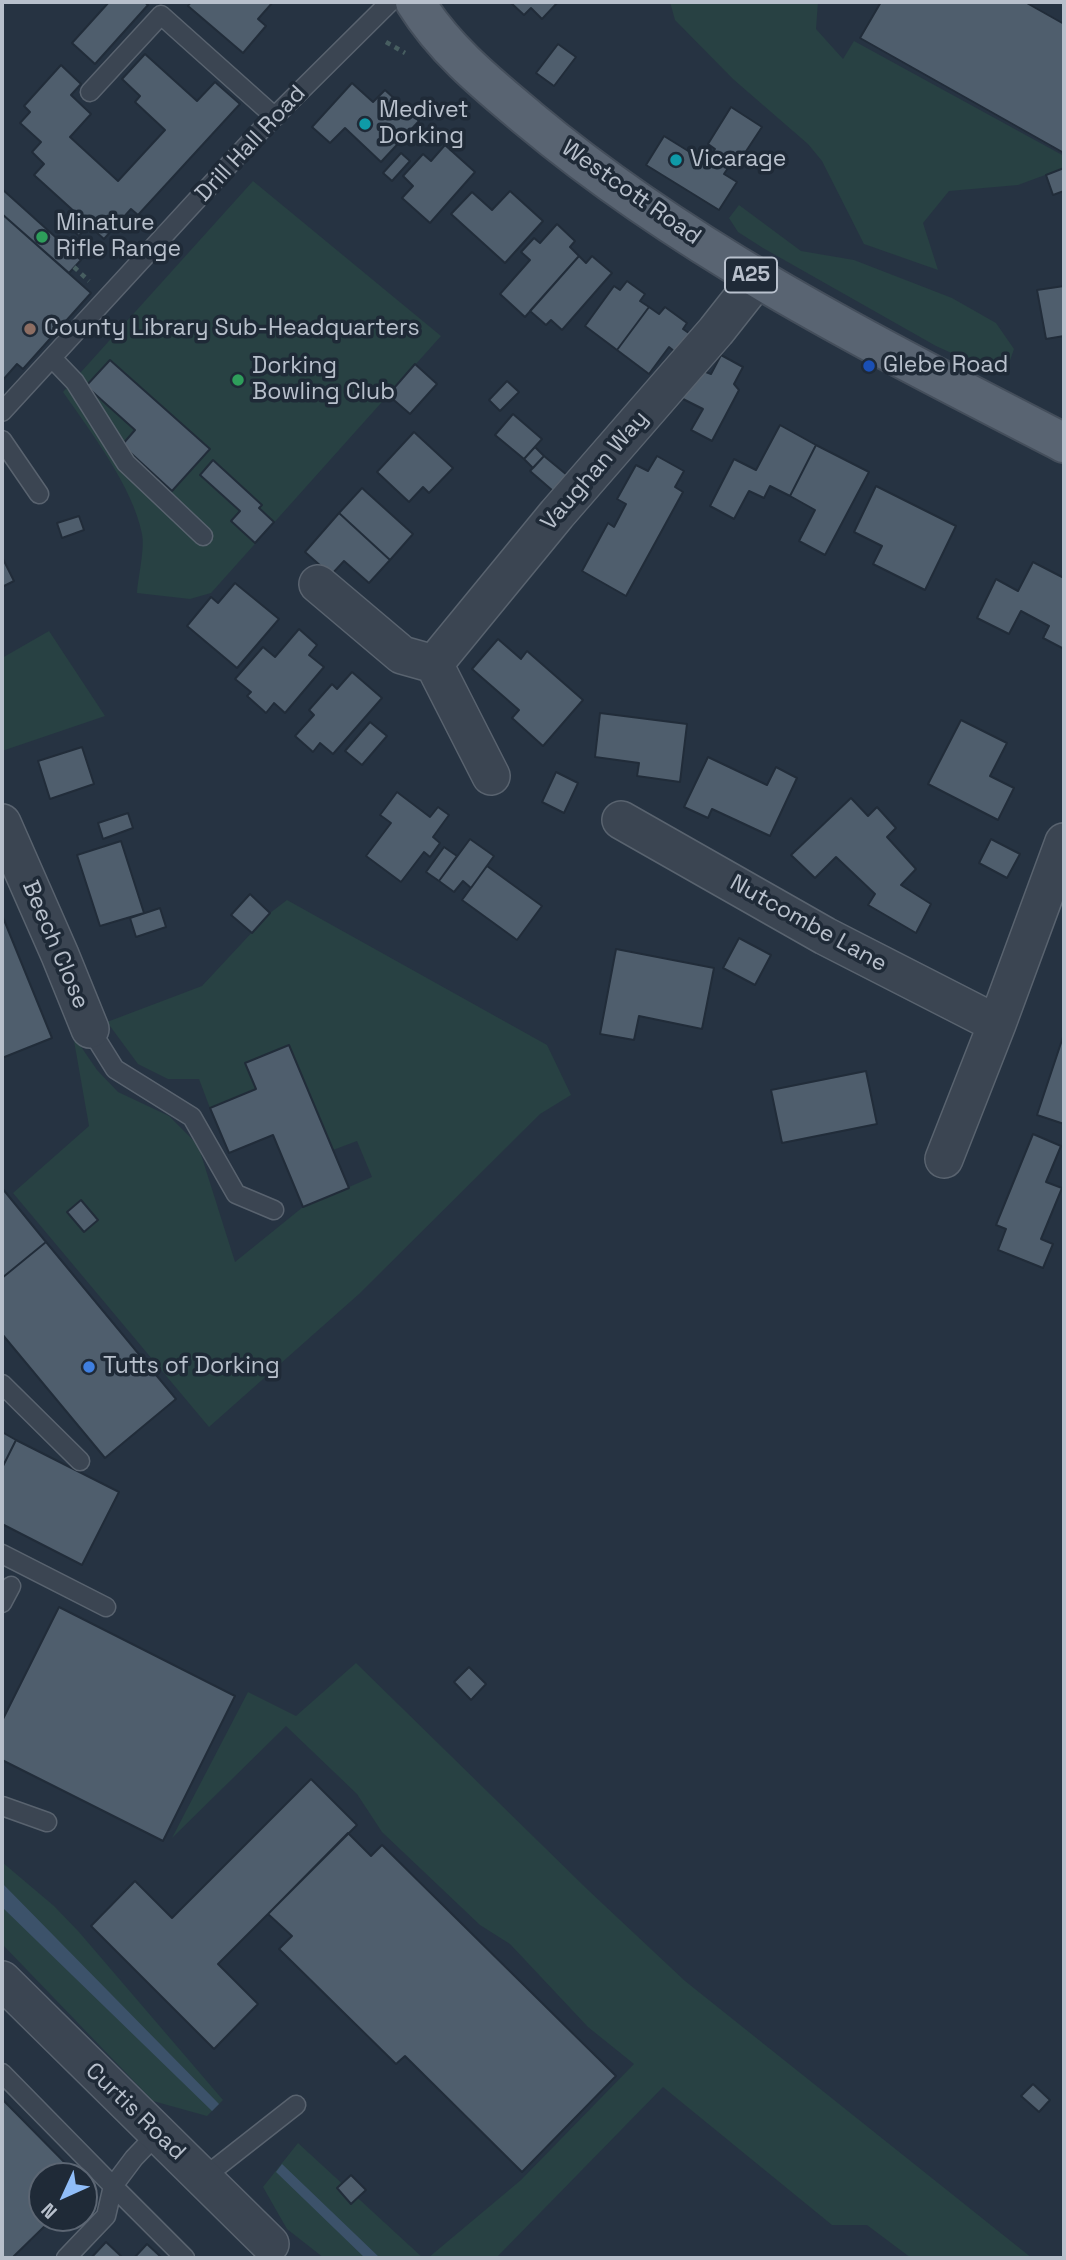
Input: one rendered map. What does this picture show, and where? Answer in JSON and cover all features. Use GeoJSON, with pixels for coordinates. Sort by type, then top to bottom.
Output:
{"type":"FeatureCollection","features":[{"type":"Feature","properties":{"kind":"main road","name":"Westcott Road"},"geometry":{"type":"LineString","coordinates":[[415,2],[448,47],[466,66],[564,148],[651,211],[757,279],[1064,443]]}},
{"type":"Feature","properties":{"kind":"street","name":"Vaughan Way"},"geometry":{"type":"LineString","coordinates":[[434,664],[557,514],[716,331],[757,279]]}},
{"type":"Feature","properties":{"kind":"street"},"geometry":{"type":"LineString","coordinates":[[318,584],[402,655],[434,664],[491,776]]}},
{"type":"Feature","properties":{"kind":"street","name":"Nutcombe Lane"},"geometry":{"type":"LineString","coordinates":[[621,820],[825,936],[997,1024]]}},
{"type":"Feature","properties":{"kind":"street","name":"Beech Close"},"geometry":{"type":"LineString","coordinates":[[2,823],[90,1029]]}},
{"type":"Feature","properties":{"kind":"street"},"geometry":{"type":"LineString","coordinates":[[944,1159],[1064,842]]}},
{"type":"Feature","properties":{"kind":"street","name":"Curtis Road"},"geometry":{"type":"LineString","coordinates":[[2,1980],[278,2251]]}},
{"type":"Feature","properties":{"kind":"lane","name":"Drill Hall Road"},"geometry":{"type":"LineString","coordinates":[[2,412],[275,117],[390,2]]}},
{"type":"Feature","properties":{"kind":"lane"},"geometry":{"type":"LineString","coordinates":[[90,92],[160,8],[275,117]]}},
{"type":"Feature","properties":{"kind":"lane"},"geometry":{"type":"LineString","coordinates":[[52,359],[75,382],[126,463],[203,536]]}},
{"type":"Feature","properties":{"kind":"lane"},"geometry":{"type":"LineString","coordinates":[[2,440],[39,494]]}},
{"type":"Feature","properties":{"kind":"lane"},"geometry":{"type":"LineString","coordinates":[[90,1029],[115,1069],[192,1117],[236,1194],[274,1210]]}},
{"type":"Feature","properties":{"kind":"lane"},"geometry":{"type":"LineString","coordinates":[[2,1384],[80,1461]]}},
{"type":"Feature","properties":{"kind":"lane"},"geometry":{"type":"LineString","coordinates":[[2,1553],[106,1607]]}},
{"type":"Feature","properties":{"kind":"lane"},"geometry":{"type":"LineString","coordinates":[[2,1603],[11,1586]]}},
{"type":"Feature","properties":{"kind":"lane"},"geometry":{"type":"LineString","coordinates":[[2,1806],[47,1822]]}},
{"type":"Feature","properties":{"kind":"lane"},"geometry":{"type":"LineString","coordinates":[[2,2073],[185,2258]]}},
{"type":"Feature","properties":{"kind":"lane"},"geometry":{"type":"LineString","coordinates":[[203,2178],[296,2105]]}},
{"type":"Feature","properties":{"kind":"lane"},"geometry":{"type":"LineString","coordinates":[[66,2258],[106,2216],[113,2186],[157,2134]]}},
{"type":"Feature","properties":{"kind":"green space"},"geometry":{"type":"Polygon","coordinates":[[[670,2],[818,2],[816,29],[843,59],[854,41],[1064,156],[1064,168],[1018,185],[949,191],[923,223],[938,270],[864,244],[822,161],[808,144],[733,79],[675,20],[670,2]]]}},
{"type":"Feature","properties":{"kind":"green space","name":"Dorking Bowling Club"},"geometry":{"type":"Polygon","coordinates":[[[253,181],[441,336],[211,593],[190,599],[137,593],[143,540],[137,516],[130,497],[109,460],[63,392],[253,181]]]}},
{"type":"Feature","properties":{"kind":"green space"},"geometry":{"type":"Polygon","coordinates":[[[739,205],[801,251],[854,260],[952,298],[996,323],[1014,349],[1006,372],[989,370],[936,346],[763,248],[738,232],[729,218],[739,205]]]}},
{"type":"Feature","properties":{"kind":"green space"},"geometry":{"type":"Polygon","coordinates":[[[49,631],[105,716],[2,751],[2,658],[49,631]]]}},
{"type":"Feature","properties":{"kind":"green space"},"geometry":{"type":"Polygon","coordinates":[[[287,900],[547,1045],[571,1095],[540,1114],[359,1294],[209,1427],[13,1193],[89,1126],[73,1035],[97,1070],[118,1092],[169,1116],[198,1145],[235,1262],[303,1207],[372,1177],[357,1141],[333,1150],[289,1045],[256,1089],[210,1108],[199,1079],[168,1079],[138,1064],[107,1022],[202,986],[270,913],[287,900]]]}},
{"type":"Feature","properties":{"kind":"green space"},"geometry":{"type":"Polygon","coordinates":[[[356,1663],[685,1981],[1032,2258],[911,2258],[867,2225],[832,2225],[663,2087],[496,2258],[428,2258],[521,2180],[634,2064],[588,2027],[510,1944],[480,1925],[382,1832],[357,1794],[286,1726],[172,1838],[248,1692],[296,1716],[356,1663]]]}},
{"type":"Feature","properties":{"kind":"green space"},"geometry":{"type":"Polygon","coordinates":[[[2,1862],[54,1906],[79,1932],[223,2100],[207,2116],[153,2101],[3,1945],[2,1862]]]}},
{"type":"Feature","properties":{"kind":"green space"},"geometry":{"type":"Polygon","coordinates":[[[298,2143],[423,2258],[324,2258],[287,2229],[263,2187],[298,2143]]]}},
{"type":"Feature","properties":{"kind":"water"},"geometry":{"type":"Polygon","coordinates":[[[2,1883],[219,2104],[212,2111],[2,1907],[2,1883]]]}},
{"type":"Feature","properties":{"kind":"water"},"geometry":{"type":"Polygon","coordinates":[[[282,2164],[380,2258],[365,2258],[276,2172],[282,2164]]]}},
{"type":"Feature","properties":{"kind":"building"},"geometry":{"type":"Polygon","coordinates":[[[109,2],[144,2],[148,5],[95,64],[72,43],[109,2]]]}},
{"type":"Feature","properties":{"kind":"building"},"geometry":{"type":"Polygon","coordinates":[[[191,2],[273,2],[258,19],[266,26],[243,53],[188,6],[191,2]]]}},
{"type":"Feature","properties":{"kind":"building"},"geometry":{"type":"Polygon","coordinates":[[[510,2],[558,2],[542,19],[531,8],[524,15],[510,2]]]}},
{"type":"Feature","properties":{"kind":"building"},"geometry":{"type":"Polygon","coordinates":[[[881,2],[1025,2],[1064,24],[1064,153],[860,38],[881,2]]]}},
{"type":"Feature","properties":{"kind":"building"},"geometry":{"type":"Polygon","coordinates":[[[558,44],[576,57],[554,86],[536,73],[558,44]]]}},
{"type":"Feature","properties":{"kind":"building"},"geometry":{"type":"Polygon","coordinates":[[[145,54],[197,101],[215,82],[240,104],[138,215],[131,209],[104,239],[88,225],[79,236],[67,225],[77,214],[34,175],[44,164],[32,152],[41,142],[20,123],[30,112],[24,106],[61,65],[81,84],[71,95],[91,114],[70,137],[118,181],[165,130],[135,102],[140,96],[122,79],[145,54]]]}},
{"type":"Feature","properties":{"kind":"building","name":"Medivet Dorking"},"geometry":{"type":"Polygon","coordinates":[[[352,83],[373,102],[385,90],[419,121],[381,162],[345,128],[330,143],[312,127],[352,83]]]}},
{"type":"Feature","properties":{"kind":"building","name":"Vicarage"},"geometry":{"type":"Polygon","coordinates":[[[731,107],[762,127],[739,162],[734,159],[724,174],[737,182],[719,210],[646,165],[664,136],[706,162],[715,149],[708,144],[731,107]]]}},
{"type":"Feature","properties":{"kind":"building"},"geometry":{"type":"Polygon","coordinates":[[[445,145],[475,172],[430,223],[402,198],[413,186],[403,176],[423,154],[431,161],[445,145]]]}},
{"type":"Feature","properties":{"kind":"building"},"geometry":{"type":"Polygon","coordinates":[[[401,153],[410,161],[392,181],[383,173],[401,153]]]}},
{"type":"Feature","properties":{"kind":"building"},"geometry":{"type":"Polygon","coordinates":[[[1064,168],[1064,191],[1053,195],[1046,175],[1064,168]]]}},
{"type":"Feature","properties":{"kind":"building","name":"Minature Rifle Range"},"geometry":{"type":"Polygon","coordinates":[[[2,189],[81,260],[69,273],[2,214],[2,189]]]}},
{"type":"Feature","properties":{"kind":"building"},"geometry":{"type":"Polygon","coordinates":[[[510,191],[543,221],[505,263],[451,214],[472,192],[492,210],[510,191]]]}},
{"type":"Feature","properties":{"kind":"building","name":"County Library Sub-Headquarters"},"geometry":{"type":"Polygon","coordinates":[[[2,214],[91,293],[23,369],[17,364],[2,381],[2,214]]]}},
{"type":"Feature","properties":{"kind":"building"},"geometry":{"type":"Polygon","coordinates":[[[557,224],[575,241],[570,247],[579,256],[525,317],[500,294],[530,260],[521,252],[534,238],[540,243],[557,224]]]}},
{"type":"Feature","properties":{"kind":"building"},"geometry":{"type":"Polygon","coordinates":[[[579,256],[586,263],[592,256],[612,273],[562,330],[551,320],[546,325],[530,311],[579,256]]]}},
{"type":"Feature","properties":{"kind":"building"},"geometry":{"type":"Polygon","coordinates":[[[627,281],[645,294],[640,301],[649,307],[617,350],[585,326],[614,286],[620,290],[627,281]]]}},
{"type":"Feature","properties":{"kind":"building"},"geometry":{"type":"Polygon","coordinates":[[[1064,286],[1064,336],[1046,339],[1037,290],[1064,286]]]}},
{"type":"Feature","properties":{"kind":"building"},"geometry":{"type":"Polygon","coordinates":[[[649,307],[659,314],[665,307],[687,323],[683,329],[693,336],[679,355],[669,347],[649,374],[617,350],[649,307]]]}},
{"type":"Feature","properties":{"kind":"building"},"geometry":{"type":"Polygon","coordinates":[[[721,355],[743,367],[734,384],[739,390],[712,441],[691,430],[703,409],[679,397],[698,369],[711,374],[721,355]]]}},
{"type":"Feature","properties":{"kind":"building"},"geometry":{"type":"Polygon","coordinates":[[[110,360],[210,449],[172,491],[122,445],[135,430],[86,386],[110,360]]]}},
{"type":"Feature","properties":{"kind":"building"},"geometry":{"type":"Polygon","coordinates":[[[415,364],[437,384],[410,414],[388,395],[415,364]]]}},
{"type":"Feature","properties":{"kind":"building"},"geometry":{"type":"Polygon","coordinates":[[[507,381],[519,392],[500,411],[489,400],[507,381]]]}},
{"type":"Feature","properties":{"kind":"building"},"geometry":{"type":"Polygon","coordinates":[[[513,414],[542,439],[524,459],[495,435],[513,414]]]}},
{"type":"Feature","properties":{"kind":"building"},"geometry":{"type":"Polygon","coordinates":[[[780,425],[816,445],[790,496],[770,486],[764,498],[749,491],[734,519],[710,506],[734,459],[756,470],[780,425]]]}},
{"type":"Feature","properties":{"kind":"building"},"geometry":{"type":"Polygon","coordinates":[[[414,432],[453,468],[429,493],[423,487],[409,502],[377,472],[414,432]]]}},
{"type":"Feature","properties":{"kind":"building"},"geometry":{"type":"Polygon","coordinates":[[[816,445],[869,472],[825,555],[799,541],[815,510],[790,496],[816,445]]]}},
{"type":"Feature","properties":{"kind":"building"},"geometry":{"type":"Polygon","coordinates":[[[535,447],[544,456],[533,468],[524,459],[535,447]]]}},
{"type":"Feature","properties":{"kind":"building"},"geometry":{"type":"Polygon","coordinates":[[[544,456],[567,475],[553,491],[530,471],[544,456]]]}},
{"type":"Feature","properties":{"kind":"building"},"geometry":{"type":"Polygon","coordinates":[[[657,456],[684,471],[675,487],[683,492],[626,596],[582,571],[608,523],[614,527],[626,504],[617,499],[636,465],[648,471],[657,456]]]}},
{"type":"Feature","properties":{"kind":"building"},"geometry":{"type":"Polygon","coordinates":[[[213,460],[262,505],[259,508],[274,522],[255,543],[231,521],[240,511],[200,475],[213,460]]]}},
{"type":"Feature","properties":{"kind":"building"},"geometry":{"type":"Polygon","coordinates":[[[876,486],[956,526],[925,590],[873,564],[882,546],[854,532],[876,486]]]}},
{"type":"Feature","properties":{"kind":"building"},"geometry":{"type":"Polygon","coordinates":[[[362,488],[413,534],[390,560],[339,513],[362,488]]]}},
{"type":"Feature","properties":{"kind":"building"},"geometry":{"type":"Polygon","coordinates":[[[339,513],[390,560],[369,583],[344,561],[331,575],[305,552],[339,513]]]}},
{"type":"Feature","properties":{"kind":"building"},"geometry":{"type":"Polygon","coordinates":[[[79,516],[84,530],[62,538],[57,523],[79,516]]]}},
{"type":"Feature","properties":{"kind":"building"},"geometry":{"type":"Polygon","coordinates":[[[2,557],[14,581],[2,587],[2,557]]]}},
{"type":"Feature","properties":{"kind":"building"},"geometry":{"type":"Polygon","coordinates":[[[1033,562],[1064,578],[1064,649],[1043,638],[1049,626],[1021,611],[1009,634],[977,618],[996,579],[1018,591],[1033,562]]]}},
{"type":"Feature","properties":{"kind":"building"},"geometry":{"type":"Polygon","coordinates":[[[235,583],[279,619],[237,668],[187,626],[211,597],[218,603],[235,583]]]}},
{"type":"Feature","properties":{"kind":"building"},"geometry":{"type":"Polygon","coordinates":[[[299,629],[317,645],[309,655],[324,667],[285,713],[274,703],[266,713],[247,696],[251,692],[235,679],[263,647],[275,657],[299,629]]]}},
{"type":"Feature","properties":{"kind":"building"},"geometry":{"type":"Polygon","coordinates":[[[498,639],[521,659],[527,651],[583,700],[543,746],[512,718],[519,710],[472,669],[498,639]]]}},
{"type":"Feature","properties":{"kind":"building"},"geometry":{"type":"Polygon","coordinates":[[[352,672],[382,698],[333,754],[320,743],[313,752],[295,736],[314,715],[309,710],[332,684],[337,689],[352,672]]]}},
{"type":"Feature","properties":{"kind":"building"},"geometry":{"type":"Polygon","coordinates":[[[600,713],[687,724],[680,782],[637,776],[639,763],[595,757],[600,713]]]}},
{"type":"Feature","properties":{"kind":"building"},"geometry":{"type":"Polygon","coordinates":[[[961,720],[1007,743],[990,776],[1014,788],[998,820],[928,784],[961,720]]]}},
{"type":"Feature","properties":{"kind":"building"},"geometry":{"type":"Polygon","coordinates":[[[370,722],[387,736],[362,765],[345,751],[370,722]]]}},
{"type":"Feature","properties":{"kind":"building"},"geometry":{"type":"Polygon","coordinates":[[[82,747],[94,784],[50,799],[38,761],[82,747]]]}},
{"type":"Feature","properties":{"kind":"building"},"geometry":{"type":"Polygon","coordinates":[[[708,757],[767,785],[776,767],[797,778],[770,836],[712,809],[708,818],[684,807],[708,757]]]}},
{"type":"Feature","properties":{"kind":"building"},"geometry":{"type":"Polygon","coordinates":[[[556,772],[578,783],[564,813],[542,802],[556,772]]]}},
{"type":"Feature","properties":{"kind":"building"},"geometry":{"type":"Polygon","coordinates":[[[397,792],[430,817],[438,807],[449,815],[433,837],[440,843],[430,857],[424,852],[401,882],[366,856],[391,823],[380,815],[397,792]]]}},
{"type":"Feature","properties":{"kind":"building"},"geometry":{"type":"Polygon","coordinates":[[[851,798],[868,816],[877,807],[896,828],[887,837],[916,869],[901,885],[931,904],[916,933],[868,905],[875,894],[836,857],[815,878],[791,855],[851,798]]]}},
{"type":"Feature","properties":{"kind":"building"},"geometry":{"type":"Polygon","coordinates":[[[128,813],[133,828],[103,839],[98,823],[128,813]]]}},
{"type":"Feature","properties":{"kind":"building"},"geometry":{"type":"Polygon","coordinates":[[[470,839],[494,856],[471,888],[463,881],[454,892],[439,881],[470,839]]]}},
{"type":"Feature","properties":{"kind":"building"},"geometry":{"type":"Polygon","coordinates":[[[991,839],[1020,854],[1007,878],[979,863],[991,839]]]}},
{"type":"Feature","properties":{"kind":"building"},"geometry":{"type":"Polygon","coordinates":[[[121,841],[144,913],[100,926],[77,855],[121,841]]]}},
{"type":"Feature","properties":{"kind":"building"},"geometry":{"type":"Polygon","coordinates":[[[444,847],[457,856],[439,881],[426,872],[444,847]]]}},
{"type":"Feature","properties":{"kind":"building"},"geometry":{"type":"Polygon","coordinates":[[[487,866],[542,906],[517,940],[462,900],[487,866]]]}},
{"type":"Feature","properties":{"kind":"building"},"geometry":{"type":"Polygon","coordinates":[[[250,894],[270,913],[252,933],[231,915],[250,894]]]}},
{"type":"Feature","properties":{"kind":"building"},"geometry":{"type":"Polygon","coordinates":[[[160,908],[166,927],[136,937],[130,918],[160,908]]]}},
{"type":"Feature","properties":{"kind":"building"},"geometry":{"type":"Polygon","coordinates":[[[2,915],[52,1038],[2,1058],[2,915]]]}},
{"type":"Feature","properties":{"kind":"building"},"geometry":{"type":"Polygon","coordinates":[[[739,938],[771,955],[755,985],[723,968],[739,938]]]}},
{"type":"Feature","properties":{"kind":"building"},"geometry":{"type":"Polygon","coordinates":[[[616,949],[714,968],[702,1029],[639,1016],[634,1040],[600,1034],[616,949]]]}},
{"type":"Feature","properties":{"kind":"building"},"geometry":{"type":"Polygon","coordinates":[[[1064,1034],[1064,1124],[1037,1115],[1064,1034]]]}},
{"type":"Feature","properties":{"kind":"building"},"geometry":{"type":"Polygon","coordinates":[[[289,1045],[349,1188],[303,1207],[273,1135],[229,1153],[210,1108],[256,1089],[245,1063],[289,1045]]]}},
{"type":"Feature","properties":{"kind":"building"},"geometry":{"type":"Polygon","coordinates":[[[866,1071],[877,1124],[782,1143],[771,1090],[866,1071]]]}},
{"type":"Feature","properties":{"kind":"building"},"geometry":{"type":"Polygon","coordinates":[[[1033,1134],[1061,1146],[1046,1182],[1062,1188],[1041,1239],[1053,1244],[1043,1268],[998,1250],[1006,1229],[996,1225],[1033,1134]]]}},
{"type":"Feature","properties":{"kind":"building"},"geometry":{"type":"Polygon","coordinates":[[[2,1188],[46,1242],[2,1278],[2,1188]]]}},
{"type":"Feature","properties":{"kind":"building"},"geometry":{"type":"Polygon","coordinates":[[[81,1200],[98,1220],[84,1232],[67,1212],[81,1200]]]}},
{"type":"Feature","properties":{"kind":"building","name":"Tutts of Dorking"},"geometry":{"type":"Polygon","coordinates":[[[46,1242],[176,1399],[105,1458],[2,1334],[2,1278],[46,1242]]]}},
{"type":"Feature","properties":{"kind":"building"},"geometry":{"type":"Polygon","coordinates":[[[2,1432],[16,1440],[2,1468],[2,1432]]]}},
{"type":"Feature","properties":{"kind":"building"},"geometry":{"type":"Polygon","coordinates":[[[16,1440],[119,1492],[82,1565],[2,1524],[2,1468],[16,1440]]]}},
{"type":"Feature","properties":{"kind":"building"},"geometry":{"type":"Polygon","coordinates":[[[59,1607],[235,1696],[163,1841],[2,1760],[2,1721],[59,1607]]]}},
{"type":"Feature","properties":{"kind":"building"},"geometry":{"type":"Polygon","coordinates":[[[469,1667],[486,1684],[471,1700],[454,1682],[469,1667]]]}},
{"type":"Feature","properties":{"kind":"building"},"geometry":{"type":"Polygon","coordinates":[[[311,1779],[357,1825],[218,1964],[258,2004],[214,2049],[91,1926],[135,1881],[172,1918],[311,1779]]]}},
{"type":"Feature","properties":{"kind":"building"},"geometry":{"type":"Polygon","coordinates":[[[348,1833],[371,1856],[382,1845],[616,2076],[522,2172],[405,2056],[396,2064],[279,1949],[292,1936],[268,1914],[348,1833]]]}},
{"type":"Feature","properties":{"kind":"building"},"geometry":{"type":"Polygon","coordinates":[[[1033,2084],[1050,2100],[1039,2112],[1021,2096],[1033,2084]]]}},
{"type":"Feature","properties":{"kind":"building"},"geometry":{"type":"Polygon","coordinates":[[[2,2099],[64,2162],[28,2162],[28,2232],[39,2232],[12,2258],[2,2258],[2,2099]]]}},
{"type":"Feature","properties":{"kind":"building"},"geometry":{"type":"Polygon","coordinates":[[[351,2175],[366,2190],[351,2204],[337,2188],[351,2175]]]}},
{"type":"Feature","properties":{"kind":"building"},"geometry":{"type":"Polygon","coordinates":[[[106,2242],[123,2258],[91,2258],[106,2242]]]}},
{"type":"Feature","properties":{"kind":"building"},"geometry":{"type":"Polygon","coordinates":[[[147,2244],[162,2258],[134,2258],[147,2244]]]}},
{"type":"Feature","properties":{"kind":"place","name":"Medivet Dorking"},"geometry":{"type":"Point","coordinates":[365,124]}},
{"type":"Feature","properties":{"kind":"place","name":"Vicarage"},"geometry":{"type":"Point","coordinates":[676,160]}},
{"type":"Feature","properties":{"kind":"place","name":"Minature Rifle Range"},"geometry":{"type":"Point","coordinates":[42,237]}},
{"type":"Feature","properties":{"kind":"place","name":"County Library Sub-Headquarters"},"geometry":{"type":"Point","coordinates":[30,329]}},
{"type":"Feature","properties":{"kind":"place","name":"Glebe Road"},"geometry":{"type":"Point","coordinates":[869,366]}},
{"type":"Feature","properties":{"kind":"place","name":"Dorking Bowling Club"},"geometry":{"type":"Point","coordinates":[238,380]}},
{"type":"Feature","properties":{"kind":"place","name":"Tutts of Dorking"},"geometry":{"type":"Point","coordinates":[89,1367]}}]}
